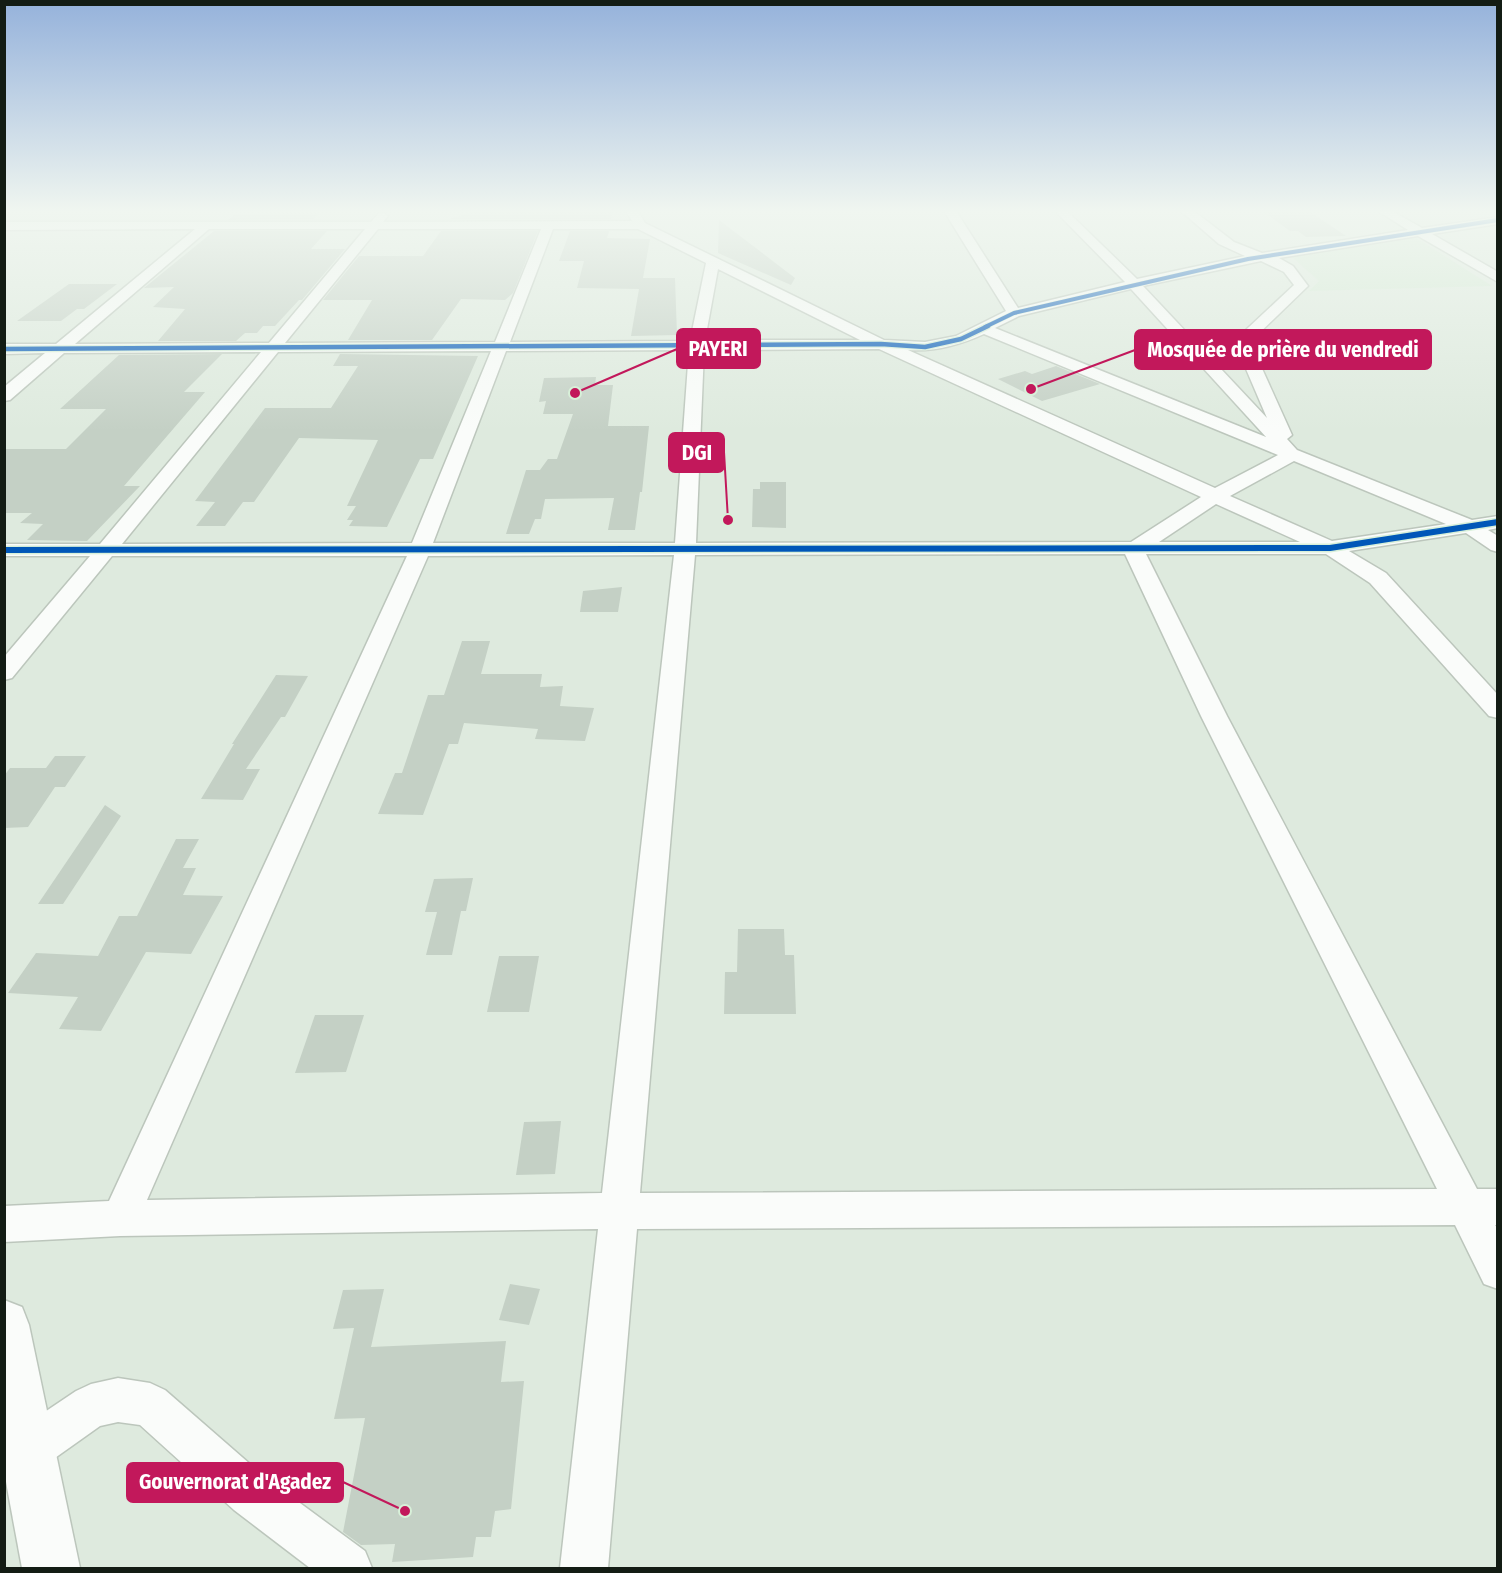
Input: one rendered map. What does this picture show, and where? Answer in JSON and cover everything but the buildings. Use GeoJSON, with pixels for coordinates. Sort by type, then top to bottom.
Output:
{"type":"FeatureCollection","features":[{"type":"Feature","properties":{"kind":"main road"},"geometry":{"type":"LineString","coordinates":[[4,1325],[16,1457],[51,1569]]}},
{"type":"Feature","properties":{"kind":"street"},"geometry":{"type":"LineString","coordinates":[[4,396],[136,284]]}},
{"type":"Feature","properties":{"kind":"street"},"geometry":{"type":"LineString","coordinates":[[4,673],[326,284]]}},
{"type":"Feature","properties":{"kind":"street"},"geometry":{"type":"LineString","coordinates":[[120,1218],[420,550],[525,284]]}},
{"type":"Feature","properties":{"kind":"street"},"geometry":{"type":"LineString","coordinates":[[584,1569],[685,550],[697,345],[709,284]]}},
{"type":"Feature","properties":{"kind":"street"},"geometry":{"type":"LineString","coordinates":[[760,284],[881,344],[1330,548],[1378,578],[1497,711]]}},
{"type":"Feature","properties":{"kind":"street"},"geometry":{"type":"LineString","coordinates":[[996,284],[1014,313]]}},
{"type":"Feature","properties":{"kind":"street"},"geometry":{"type":"LineString","coordinates":[[4,349],[881,344],[925,347],[961,339],[1014,313],[1132,284]]}},
{"type":"Feature","properties":{"kind":"street"},"geometry":{"type":"LineString","coordinates":[[1134,284],[1292,455]]}},
{"type":"Feature","properties":{"kind":"street"},"geometry":{"type":"LineString","coordinates":[[1292,455],[1242,341],[1300,284]]}},
{"type":"Feature","properties":{"kind":"street"},"geometry":{"type":"LineString","coordinates":[[983,328],[1471,527],[1497,546]]}},
{"type":"Feature","properties":{"kind":"street"},"geometry":{"type":"LineString","coordinates":[[1133,550],[1215,496],[1292,455]]}},
{"type":"Feature","properties":{"kind":"street"},"geometry":{"type":"LineString","coordinates":[[4,550],[1330,548],[1497,522]]}},
{"type":"Feature","properties":{"kind":"street"},"geometry":{"type":"LineString","coordinates":[[1133,550],[1214,716],[1481,1207],[1497,1269]]}},
{"type":"Feature","properties":{"kind":"street"},"geometry":{"type":"LineString","coordinates":[[4,1224],[120,1218],[618,1211],[1481,1207]]}},
{"type":"Feature","properties":{"kind":"street"},"geometry":{"type":"LineString","coordinates":[[16,1457],[91,1406],[118,1400],[150,1405],[249,1494],[348,1569]]}},
{"type":"Feature","properties":{"kind":"shaded area"},"geometry":{"type":"Polygon","coordinates":[[[1316,284],[1492,286],[1309,291],[1316,284]]]}},
{"type":"Feature","properties":{"kind":"cycle path"},"geometry":{"type":"LineString","coordinates":[[4,349],[881,344],[925,347],[961,339],[1014,313],[1132,284]]}},
{"type":"Feature","properties":{"kind":"cycle path"},"geometry":{"type":"LineString","coordinates":[[4,550],[1330,548],[1498,522]]}},
{"type":"Feature","properties":{"kind":"place","name":"Mosquée de prière du vendredi"},"geometry":{"type":"Point","coordinates":[1031,389]}},
{"type":"Feature","properties":{"kind":"place","name":"PAYERI"},"geometry":{"type":"Point","coordinates":[575,393]}},
{"type":"Feature","properties":{"kind":"place","name":"DGI"},"geometry":{"type":"Point","coordinates":[728,520]}},
{"type":"Feature","properties":{"kind":"place","name":"Gouvernorat d'Agadez"},"geometry":{"type":"Point","coordinates":[405,1511]}}]}
